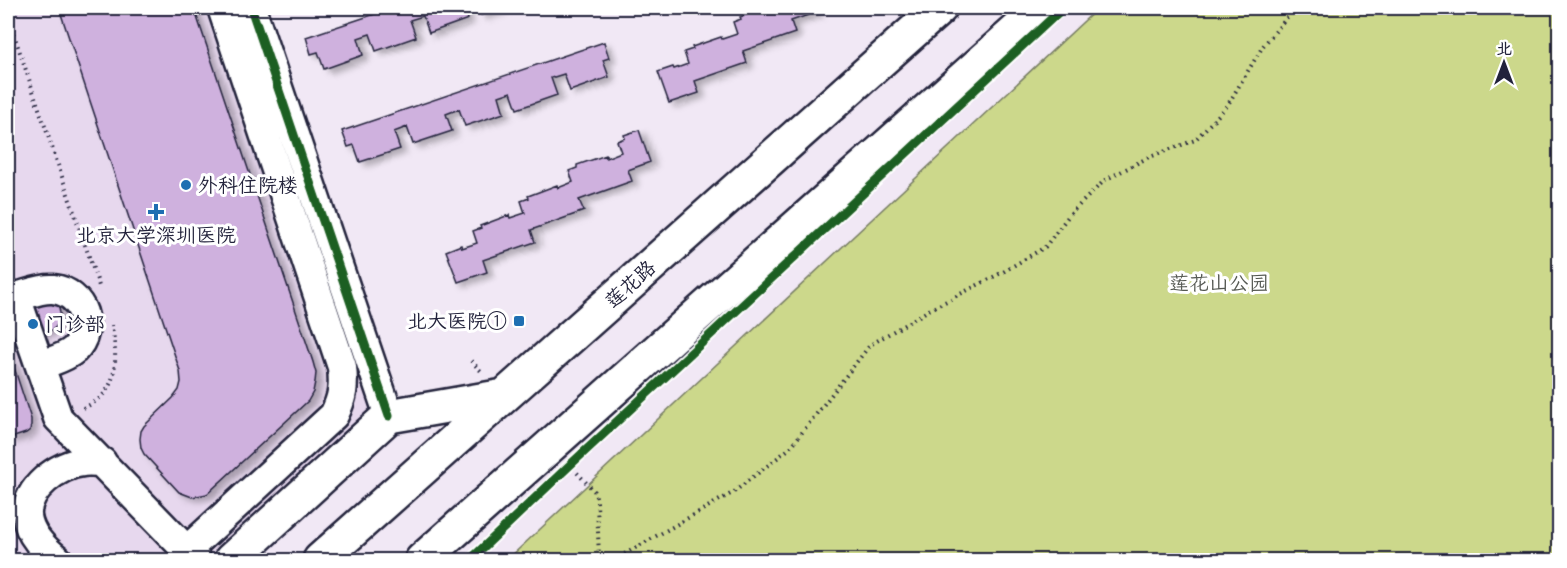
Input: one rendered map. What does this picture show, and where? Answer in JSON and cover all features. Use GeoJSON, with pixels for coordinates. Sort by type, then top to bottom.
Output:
{"type":"FeatureCollection","features":[{"type":"Feature","properties":{"kind":"main road","name":"莲花路"},"geometry":{"type":"LineString","coordinates":[[320,561],[940,8]]}},
{"type":"Feature","properties":{"kind":"main road"},"geometry":{"type":"LineString","coordinates":[[422,561],[1042,8]]}},
{"type":"Feature","properties":{"kind":"main road"},"geometry":{"type":"LineString","coordinates":[[231,561],[389,416],[504,396]]}},
{"type":"Feature","properties":{"kind":"street"},"geometry":{"type":"LineString","coordinates":[[40,366],[58,418],[191,556],[334,415],[342,399],[344,381],[342,367],[222,8]]}},
{"type":"Feature","properties":{"kind":"street"},"geometry":{"type":"LineString","coordinates":[[251,8],[389,416]]}},
{"type":"Feature","properties":{"kind":"street"},"geometry":{"type":"LineString","coordinates":[[58,561],[44,549],[34,535],[27,516],[29,500],[40,484],[60,469],[82,462],[102,462]]}},
{"type":"Feature","properties":{"kind":"path"},"geometry":{"type":"LineString","coordinates":[[1283,8],[1290,14]]}},
{"type":"Feature","properties":{"kind":"path"},"geometry":{"type":"LineString","coordinates":[[614,561],[734,492],[790,448],[870,345],[1045,247],[1070,214],[1105,180],[1147,158],[1195,140],[1227,106],[1263,46],[1297,8]]}},
{"type":"Feature","properties":{"kind":"path"},"geometry":{"type":"LineString","coordinates":[[8,17],[100,289]]}},
{"type":"Feature","properties":{"kind":"path"},"geometry":{"type":"LineString","coordinates":[[58,418],[90,405],[103,396],[110,386],[115,369],[115,343],[111,321]]}},
{"type":"Feature","properties":{"kind":"path"},"geometry":{"type":"LineString","coordinates":[[562,473],[578,458]]}},
{"type":"Feature","properties":{"kind":"shaded area","name":"北京大学深圳医院"},"geometry":{"type":"Polygon","coordinates":[[[8,8],[238,8],[373,417],[221,560],[8,560],[8,8]]]}},
{"type":"Feature","properties":{"kind":"green space","name":"莲花山公园"},"geometry":{"type":"Polygon","coordinates":[[[1098,8],[1559,8],[1559,560],[507,560],[1098,8]]]}},
{"type":"Feature","properties":{"kind":"building","name":"外科住院楼"},"geometry":{"type":"Polygon","coordinates":[[[59,8],[194,8],[313,362],[316,373],[315,382],[308,401],[207,494],[192,497],[179,492],[141,448],[141,431],[144,426],[179,390],[180,371],[59,8]]]}},
{"type":"Feature","properties":{"kind":"building"},"geometry":{"type":"Polygon","coordinates":[[[393,8],[464,8],[468,19],[429,33],[423,16],[410,20],[416,37],[376,51],[370,34],[358,38],[363,55],[324,69],[318,52],[311,54],[306,37],[393,8]]]}},
{"type":"Feature","properties":{"kind":"building"},"geometry":{"type":"Polygon","coordinates":[[[478,8],[502,8],[481,15],[478,8]]]}},
{"type":"Feature","properties":{"kind":"building"},"geometry":{"type":"Polygon","coordinates":[[[766,8],[816,8],[817,12],[791,21],[795,33],[743,51],[747,63],[695,81],[699,93],[669,103],[658,72],[688,64],[684,52],[721,37],[722,39],[737,34],[733,22],[741,19],[740,17],[766,8]]]}},
{"type":"Feature","properties":{"kind":"building"},"geometry":{"type":"Polygon","coordinates":[[[604,42],[609,58],[603,60],[609,77],[570,91],[564,74],[551,78],[557,95],[517,109],[511,92],[499,96],[504,113],[465,126],[459,109],[446,114],[452,131],[413,144],[407,127],[394,132],[400,149],[360,162],[354,145],[348,147],[342,131],[604,42]]]}},
{"type":"Feature","properties":{"kind":"building"},"geometry":{"type":"Polygon","coordinates":[[[639,130],[650,162],[628,170],[632,181],[579,200],[584,211],[531,230],[535,242],[483,260],[487,272],[458,282],[446,251],[461,245],[462,248],[477,243],[473,231],[481,228],[480,226],[509,215],[510,218],[525,213],[521,201],[557,185],[558,188],[573,182],[569,171],[577,168],[577,165],[621,152],[617,141],[625,138],[624,135],[639,130]]]}},
{"type":"Feature","properties":{"kind":"building","name":"门诊部"},"geometry":{"type":"Polygon","coordinates":[[[39,300],[56,304],[59,307],[61,319],[55,328],[8,346],[8,311],[39,300]]]}},
{"type":"Feature","properties":{"kind":"building","name":"门诊部"},"geometry":{"type":"Polygon","coordinates":[[[8,349],[31,425],[30,430],[26,433],[8,439],[8,349]]]}},
{"type":"Feature","properties":{"kind":"cycle path"},"geometry":{"type":"LineString","coordinates":[[251,8],[389,416]]}},
{"type":"Feature","properties":{"kind":"cycle path"},"geometry":{"type":"LineString","coordinates":[[470,560],[1063,8]]}},
{"type":"Feature","properties":{"kind":"place","name":"外科住院楼"},"geometry":{"type":"Point","coordinates":[186,185]}},
{"type":"Feature","properties":{"kind":"place","name":"北京大学深圳医院"},"geometry":{"type":"Point","coordinates":[156,212]}},
{"type":"Feature","properties":{"kind":"place","name":"北大医院①"},"geometry":{"type":"Point","coordinates":[519,321]}},
{"type":"Feature","properties":{"kind":"place","name":"门诊部"},"geometry":{"type":"Point","coordinates":[33,324]}}]}
